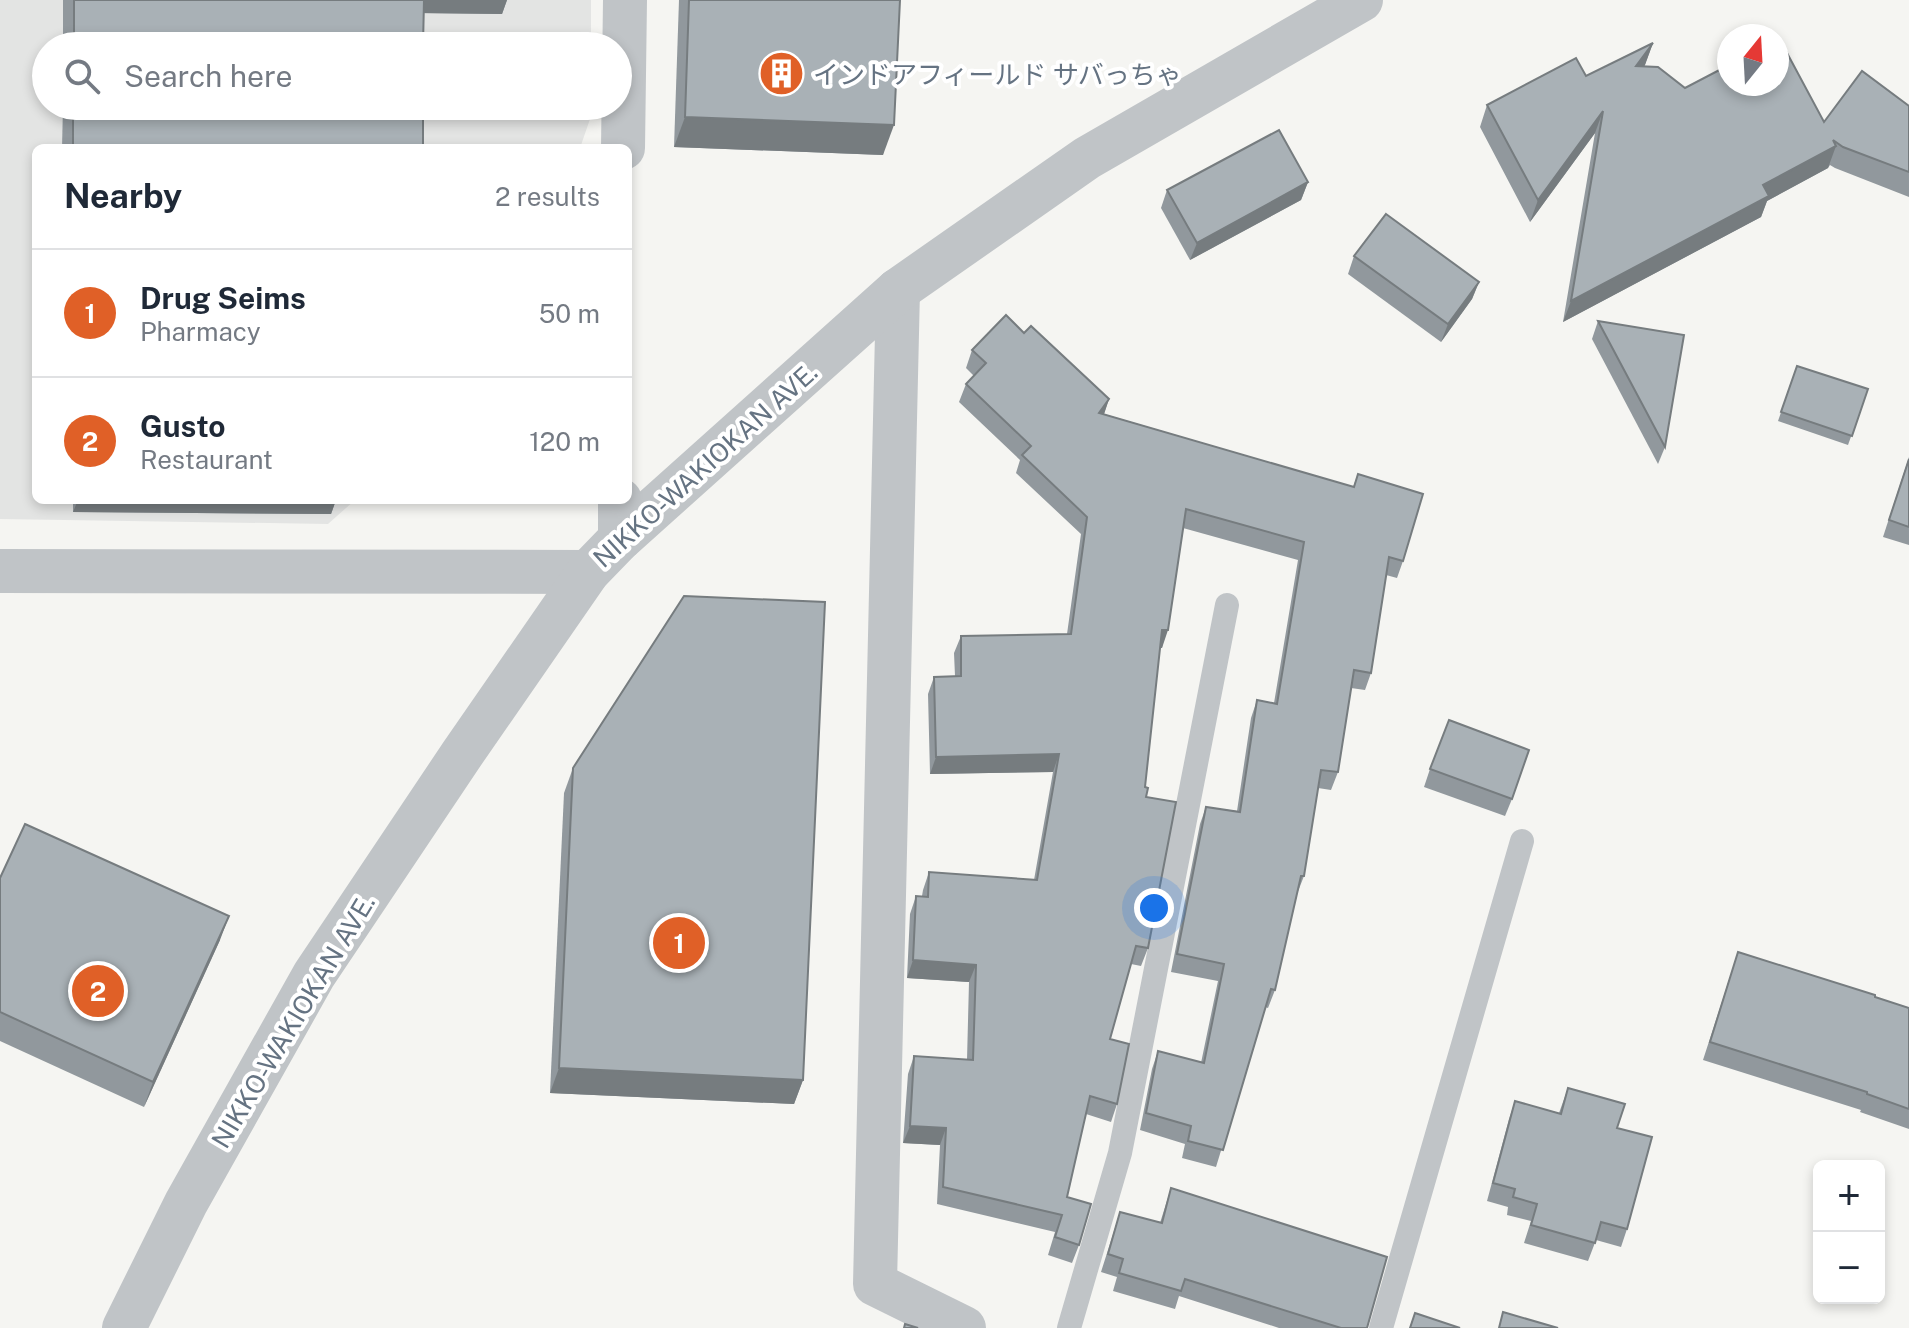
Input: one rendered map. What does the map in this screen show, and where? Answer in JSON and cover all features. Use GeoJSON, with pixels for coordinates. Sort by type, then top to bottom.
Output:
{"type":"FeatureCollection","features":[{"type":"Feature","properties":{"kind":"street"},"geometry":{"type":"LineString","coordinates":[[625,0],[625,32]]}},
{"type":"Feature","properties":{"kind":"street","name":"NIKKO-WAKIOKAN AVE."},"geometry":{"type":"LineString","coordinates":[[124,1328],[186,1203],[314,975],[588,572],[620,520],[898,290],[1087,158],[1361,0]]}},
{"type":"Feature","properties":{"kind":"street"},"geometry":{"type":"LineString","coordinates":[[623,120],[623,144]]}},
{"type":"Feature","properties":{"kind":"street"},"geometry":{"type":"LineString","coordinates":[[898,290],[875,1284],[964,1328]]}},
{"type":"Feature","properties":{"kind":"street"},"geometry":{"type":"LineString","coordinates":[[0,571],[588,572]]}},
{"type":"Feature","properties":{"kind":"lane"},"geometry":{"type":"LineString","coordinates":[[1069,1328],[1120,1153],[1227,605]]}},
{"type":"Feature","properties":{"kind":"lane"},"geometry":{"type":"LineString","coordinates":[[1381,1328],[1522,841]]}},
{"type":"Feature","properties":{"kind":"shaded area"},"geometry":{"type":"Polygon","coordinates":[[[0,0],[591,0],[591,32],[32,32],[32,120],[590,120],[581,144],[32,144],[32,504],[350,504],[328,524],[0,519],[0,0]]]}},
{"type":"Feature","properties":{"kind":"building"},"geometry":{"type":"Polygon","coordinates":[[[74,0],[424,0],[423,32],[74,32],[74,0]]]}},
{"type":"Feature","properties":{"kind":"building","name":"インドアフィールド サバっちゃ"},"geometry":{"type":"Polygon","coordinates":[[[689,0],[900,0],[894,125],[685,117],[689,0]]]}},
{"type":"Feature","properties":{"kind":"building"},"geometry":{"type":"Polygon","coordinates":[[[1653,43],[1636,66],[1658,67],[1685,88],[1717,71],[1717,96],[1789,96],[1789,57],[1824,122],[1862,71],[1909,106],[1909,172],[1843,147],[1833,140],[1836,146],[1763,185],[1769,196],[1571,301],[1603,111],[1538,200],[1487,105],[1576,58],[1586,76],[1653,43]]]}},
{"type":"Feature","properties":{"kind":"building"},"geometry":{"type":"Polygon","coordinates":[[[73,120],[423,120],[423,144],[73,144],[73,120]]]}},
{"type":"Feature","properties":{"kind":"building"},"geometry":{"type":"Polygon","coordinates":[[[1279,130],[1308,182],[1197,243],[1167,190],[1279,130]]]}},
{"type":"Feature","properties":{"kind":"building"},"geometry":{"type":"Polygon","coordinates":[[[1386,214],[1479,282],[1448,324],[1354,256],[1386,214]]]}},
{"type":"Feature","properties":{"kind":"building"},"geometry":{"type":"Polygon","coordinates":[[[1006,315],[1024,333],[1031,326],[1109,399],[1099,413],[1354,487],[1358,474],[1423,494],[1403,561],[1389,557],[1371,673],[1354,670],[1338,772],[1321,770],[1304,876],[1301,876],[1275,990],[1271,989],[1223,1150],[1188,1141],[1191,1126],[1146,1113],[1158,1051],[1204,1063],[1224,964],[1177,954],[1206,807],[1240,812],[1257,700],[1277,704],[1304,542],[1186,509],[1168,630],[1162,630],[1145,787],[1148,788],[1146,797],[1176,802],[1148,948],[1136,946],[1110,1039],[1129,1044],[1117,1104],[1090,1096],[1067,1197],[1091,1204],[1079,1245],[1055,1237],[1062,1215],[943,1187],[946,1128],[910,1126],[914,1056],[973,1060],[976,965],[913,960],[916,896],[928,897],[929,872],[1037,880],[1059,754],[936,757],[934,677],[961,676],[961,636],[1071,634],[1087,517],[1022,455],[1031,446],[966,384],[986,363],[972,350],[1006,315]]]}},
{"type":"Feature","properties":{"kind":"building"},"geometry":{"type":"Polygon","coordinates":[[[1598,321],[1684,335],[1665,447],[1598,321]]]}},
{"type":"Feature","properties":{"kind":"building"},"geometry":{"type":"Polygon","coordinates":[[[1797,366],[1868,389],[1852,436],[1781,412],[1797,366]]]}},
{"type":"Feature","properties":{"kind":"building"},"geometry":{"type":"Polygon","coordinates":[[[1909,459],[1909,527],[1889,520],[1909,459]]]}},
{"type":"Feature","properties":{"kind":"building"},"geometry":{"type":"Polygon","coordinates":[[[684,596],[825,602],[803,1080],[559,1068],[573,768],[684,596]]]}},
{"type":"Feature","properties":{"kind":"building"},"geometry":{"type":"Polygon","coordinates":[[[1449,720],[1529,750],[1512,799],[1430,769],[1449,720]]]}},
{"type":"Feature","properties":{"kind":"building"},"geometry":{"type":"Polygon","coordinates":[[[25,824],[229,916],[153,1082],[0,1012],[0,878],[25,824]]]}},
{"type":"Feature","properties":{"kind":"building"},"geometry":{"type":"Polygon","coordinates":[[[1738,952],[1909,1008],[1909,1109],[1867,1092],[1710,1042],[1738,952]]]}},
{"type":"Feature","properties":{"kind":"building"},"geometry":{"type":"Polygon","coordinates":[[[1568,1088],[1625,1104],[1617,1128],[1652,1137],[1627,1229],[1601,1222],[1595,1243],[1531,1225],[1537,1204],[1513,1197],[1515,1189],[1493,1183],[1515,1101],[1561,1114],[1568,1088]]]}},
{"type":"Feature","properties":{"kind":"building"},"geometry":{"type":"Polygon","coordinates":[[[1171,1188],[1387,1257],[1367,1328],[1341,1328],[1185,1279],[1181,1291],[1119,1273],[1123,1259],[1108,1254],[1120,1212],[1162,1223],[1171,1188]]]}},
{"type":"Feature","properties":{"kind":"building"},"geometry":{"type":"Polygon","coordinates":[[[1503,1312],[1558,1328],[1499,1328],[1503,1312]]]}},
{"type":"Feature","properties":{"kind":"building"},"geometry":{"type":"Polygon","coordinates":[[[1415,1313],[1460,1328],[1410,1328],[1415,1313]]]}},
{"type":"Feature","properties":{"kind":"place","name":"インドアフィールド サバっちゃ"},"geometry":{"type":"Point","coordinates":[782,74]}},
{"type":"Feature","properties":{"kind":"place","name":"Drug Seims"},"geometry":{"type":"Point","coordinates":[679,943]}},
{"type":"Feature","properties":{"kind":"place","name":"Gusto"},"geometry":{"type":"Point","coordinates":[98,991]}}]}
